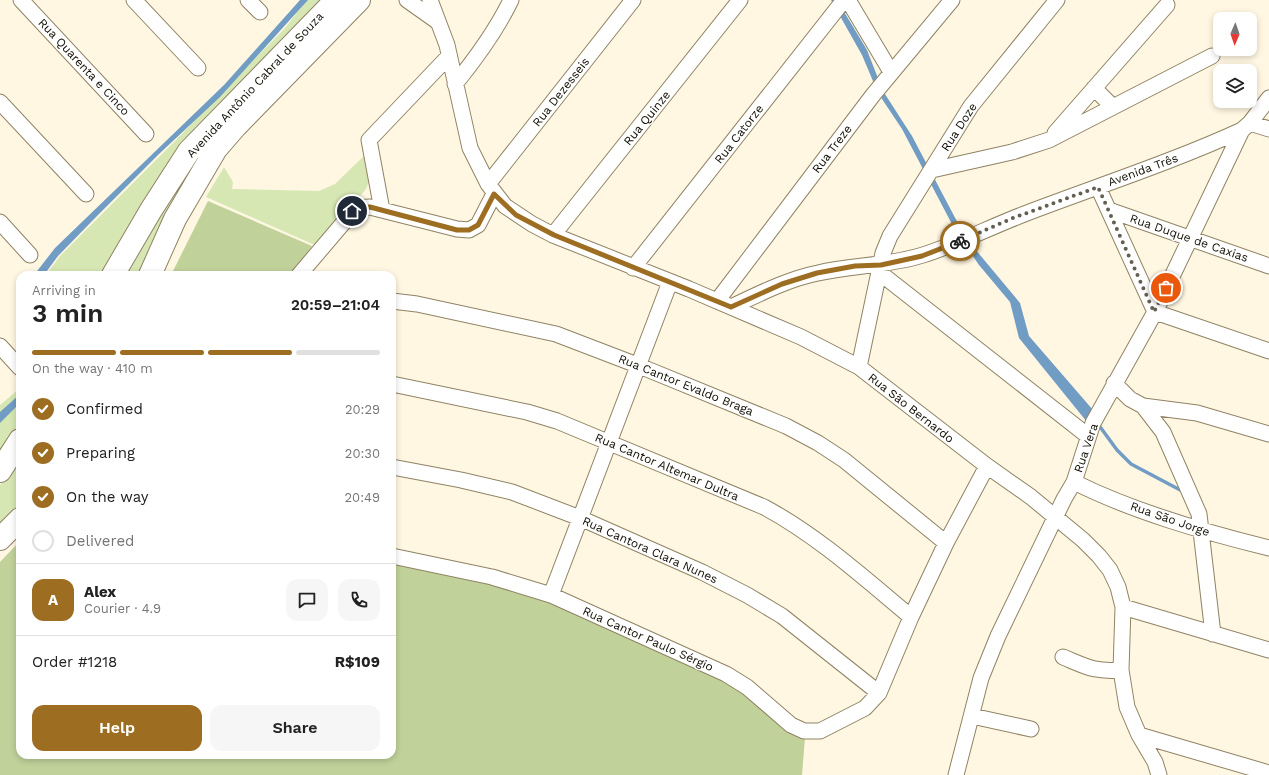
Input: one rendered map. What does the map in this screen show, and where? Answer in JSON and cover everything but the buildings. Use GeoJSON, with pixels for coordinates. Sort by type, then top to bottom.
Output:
{"type":"FeatureCollection","features":[{"type":"Feature","properties":{"kind":"highway","name":"Avenida Antônio Cabral de Souza"},"geometry":{"type":"LineString","coordinates":[[115,271],[151,210],[189,151],[336,0]]}},
{"type":"Feature","properties":{"kind":"highway","name":"Avenida Antônio Cabral de Souza"},"geometry":{"type":"LineString","coordinates":[[152,271],[175,219],[216,149],[236,126],[359,0]]}},
{"type":"Feature","properties":{"kind":"highway"},"geometry":{"type":"LineString","coordinates":[[0,471],[16,446]]}},
{"type":"Feature","properties":{"kind":"highway"},"geometry":{"type":"LineString","coordinates":[[0,475],[16,460]]}},
{"type":"Feature","properties":{"kind":"highway"},"geometry":{"type":"LineString","coordinates":[[0,540],[16,523]]}},
{"type":"Feature","properties":{"kind":"street","name":"Rua Quarenta e Cinco"},"geometry":{"type":"LineString","coordinates":[[21,0],[146,134]]}},
{"type":"Feature","properties":{"kind":"street"},"geometry":{"type":"LineString","coordinates":[[134,0],[198,68]]}},
{"type":"Feature","properties":{"kind":"street"},"geometry":{"type":"LineString","coordinates":[[248,0],[260,12]]}},
{"type":"Feature","properties":{"kind":"street"},"geometry":{"type":"LineString","coordinates":[[407,0],[438,22]]}},
{"type":"Feature","properties":{"kind":"street","name":"Rua São Bernardo"},"geometry":{"type":"LineString","coordinates":[[430,0],[449,56],[470,148],[491,189],[516,215],[554,235],[801,337],[859,368],[987,466],[1031,497],[1055,519],[1083,540],[1107,566],[1118,587],[1123,607],[1121,670],[1127,707],[1139,735],[1155,762],[1159,775]]}},
{"type":"Feature","properties":{"kind":"street"},"geometry":{"type":"LineString","coordinates":[[455,84],[485,47],[500,23],[511,0]]}},
{"type":"Feature","properties":{"kind":"street","name":"Rua Dezesseis"},"geometry":{"type":"LineString","coordinates":[[302,271],[352,211],[362,207],[382,210],[457,230],[469,230],[478,225],[491,189],[634,0]]}},
{"type":"Feature","properties":{"kind":"street","name":"Rua Quinze"},"geometry":{"type":"LineString","coordinates":[[554,235],[740,0]]}},
{"type":"Feature","properties":{"kind":"street","name":"Rua Treze"},"geometry":{"type":"LineString","coordinates":[[724,304],[873,95],[952,0]]}},
{"type":"Feature","properties":{"kind":"street","name":"Rua Doze"},"geometry":{"type":"LineString","coordinates":[[859,368],[880,269],[890,236],[971,106],[1058,0]]}},
{"type":"Feature","properties":{"kind":"street"},"geometry":{"type":"LineString","coordinates":[[845,1],[892,72]]}},
{"type":"Feature","properties":{"kind":"street","name":"Rua Catorze"},"geometry":{"type":"LineString","coordinates":[[633,268],[845,1]]}},
{"type":"Feature","properties":{"kind":"street"},"geometry":{"type":"LineString","coordinates":[[1049,140],[1167,5]]}},
{"type":"Feature","properties":{"kind":"street"},"geometry":{"type":"LineString","coordinates":[[382,210],[369,140],[449,56]]}},
{"type":"Feature","properties":{"kind":"street"},"geometry":{"type":"LineString","coordinates":[[929,175],[1049,140],[1212,56]]}},
{"type":"Feature","properties":{"kind":"street"},"geometry":{"type":"LineString","coordinates":[[1094,88],[1113,107]]}},
{"type":"Feature","properties":{"kind":"street","name":"Avenida Três"},"geometry":{"type":"LineString","coordinates":[[724,304],[817,273],[855,266],[880,269],[949,246],[1013,218],[1171,160],[1246,126],[1269,98]]}},
{"type":"Feature","properties":{"kind":"street"},"geometry":{"type":"LineString","coordinates":[[0,102],[86,194]]}},
{"type":"Feature","properties":{"kind":"street"},"geometry":{"type":"LineString","coordinates":[[1246,126],[1269,129]]}},
{"type":"Feature","properties":{"kind":"street","name":"Rua Vera"},"geometry":{"type":"LineString","coordinates":[[956,775],[981,678],[1064,499],[1074,482],[1088,436],[1114,383],[1154,312],[1246,126]]}},
{"type":"Feature","properties":{"kind":"street"},"geometry":{"type":"LineString","coordinates":[[1098,187],[1154,312],[1269,351]]}},
{"type":"Feature","properties":{"kind":"street","name":"Rua Duque de Caxias"},"geometry":{"type":"LineString","coordinates":[[1109,210],[1269,266]]}},
{"type":"Feature","properties":{"kind":"street"},"geometry":{"type":"LineString","coordinates":[[0,222],[30,255]]}},
{"type":"Feature","properties":{"kind":"street"},"geometry":{"type":"LineString","coordinates":[[880,269],[1088,436]]}},
{"type":"Feature","properties":{"kind":"street"},"geometry":{"type":"LineString","coordinates":[[551,595],[637,365],[670,282]]}},
{"type":"Feature","properties":{"kind":"street","name":"Rua Cantor Evaldo Braga"},"geometry":{"type":"LineString","coordinates":[[396,301],[417,304],[556,334],[637,365],[786,426],[818,443],[844,460],[946,543]]}},
{"type":"Feature","properties":{"kind":"street"},"geometry":{"type":"LineString","coordinates":[[0,346],[16,364]]}},
{"type":"Feature","properties":{"kind":"street"},"geometry":{"type":"LineString","coordinates":[[1114,383],[1130,399],[1143,406],[1197,413],[1269,434]]}},
{"type":"Feature","properties":{"kind":"street","name":"Rua Cantor Altemar Dultra"},"geometry":{"type":"LineString","coordinates":[[396,385],[527,412],[557,421],[764,507],[785,518],[828,548],[911,617]]}},
{"type":"Feature","properties":{"kind":"street"},"geometry":{"type":"LineString","coordinates":[[1143,406],[1164,432],[1199,514],[1213,634]]}},
{"type":"Feature","properties":{"kind":"street"},"geometry":{"type":"LineString","coordinates":[[879,693],[911,617],[946,543],[987,466]]}},
{"type":"Feature","properties":{"kind":"street","name":"Rua Cantora Clara Nunes"},"geometry":{"type":"LineString","coordinates":[[396,468],[461,480],[512,492],[580,518],[702,572],[747,595],[803,631],[879,693]]}},
{"type":"Feature","properties":{"kind":"street","name":"Rua São Jorge"},"geometry":{"type":"LineString","coordinates":[[1074,482],[1097,494],[1202,532],[1269,548]]}},
{"type":"Feature","properties":{"kind":"street","name":"Rua Cantor Paulo Sérgio"},"geometry":{"type":"LineString","coordinates":[[396,557],[492,577],[551,595],[726,674],[747,687],[791,725],[804,731],[820,731],[864,708],[879,693]]}},
{"type":"Feature","properties":{"kind":"street"},"geometry":{"type":"LineString","coordinates":[[1123,607],[1269,650]]}},
{"type":"Feature","properties":{"kind":"street"},"geometry":{"type":"LineString","coordinates":[[1063,657],[1096,670],[1121,670]]}},
{"type":"Feature","properties":{"kind":"street"},"geometry":{"type":"LineString","coordinates":[[972,716],[1031,729]]}},
{"type":"Feature","properties":{"kind":"street"},"geometry":{"type":"LineString","coordinates":[[1139,735],[1234,769],[1269,773]]}},
{"type":"Feature","properties":{"kind":"green space"},"geometry":{"type":"Polygon","coordinates":[[[307,0],[330,0],[188,148],[112,271],[49,271],[60,256],[285,28],[307,0]]]}},
{"type":"Feature","properties":{"kind":"green space"},"geometry":{"type":"Polygon","coordinates":[[[368,152],[372,174],[366,189],[317,246],[206,197],[224,167],[233,182],[232,189],[319,191],[335,184],[368,152]]]}},
{"type":"Feature","properties":{"kind":"green space"},"geometry":{"type":"Polygon","coordinates":[[[207,154],[154,271],[125,271],[185,178],[207,154]]]}},
{"type":"Feature","properties":{"kind":"green space"},"geometry":{"type":"Polygon","coordinates":[[[208,201],[312,246],[294,271],[173,271],[208,201]]]}},
{"type":"Feature","properties":{"kind":"green space"},"geometry":{"type":"Polygon","coordinates":[[[16,391],[16,428],[0,453],[0,405],[16,391]]]}},
{"type":"Feature","properties":{"kind":"green space"},"geometry":{"type":"Polygon","coordinates":[[[16,465],[16,521],[0,537],[0,485],[16,465]]]}},
{"type":"Feature","properties":{"kind":"green space"},"geometry":{"type":"Polygon","coordinates":[[[16,545],[16,759],[396,759],[396,554],[488,575],[727,681],[805,738],[802,775],[0,775],[0,562],[16,545]]]}},
{"type":"Feature","properties":{"kind":"water"},"geometry":{"type":"Polygon","coordinates":[[[300,0],[308,0],[220,97],[159,154],[97,216],[58,256],[47,271],[37,271],[55,248],[224,85],[300,0]]]}},
{"type":"Feature","properties":{"kind":"water"},"geometry":{"type":"Polygon","coordinates":[[[831,0],[837,0],[867,50],[883,91],[912,136],[961,229],[975,249],[1020,303],[1029,336],[1093,410],[1087,422],[1019,338],[1010,302],[979,265],[954,228],[902,129],[878,93],[862,55],[831,0]]]}},
{"type":"Feature","properties":{"kind":"water"},"geometry":{"type":"Polygon","coordinates":[[[16,398],[16,407],[0,423],[0,412],[16,398]]]}},
{"type":"Feature","properties":{"kind":"waterway"},"geometry":{"type":"LineString","coordinates":[[1098,424],[1117,450],[1131,464],[1184,492]]}},
{"type":"Feature","properties":{"kind":"way so far"},"geometry":{"type":"LineString","coordinates":[[960,241],[1013,218],[1098,187],[1154,312],[1166,288]]}},
{"type":"Feature","properties":{"kind":"route"},"geometry":{"type":"LineString","coordinates":[[352,211],[356,208],[370,207],[457,230],[469,230],[478,225],[494,194],[516,215],[554,235],[731,307],[782,284],[817,273],[855,266],[881,265],[922,256],[960,241]]}}]}
